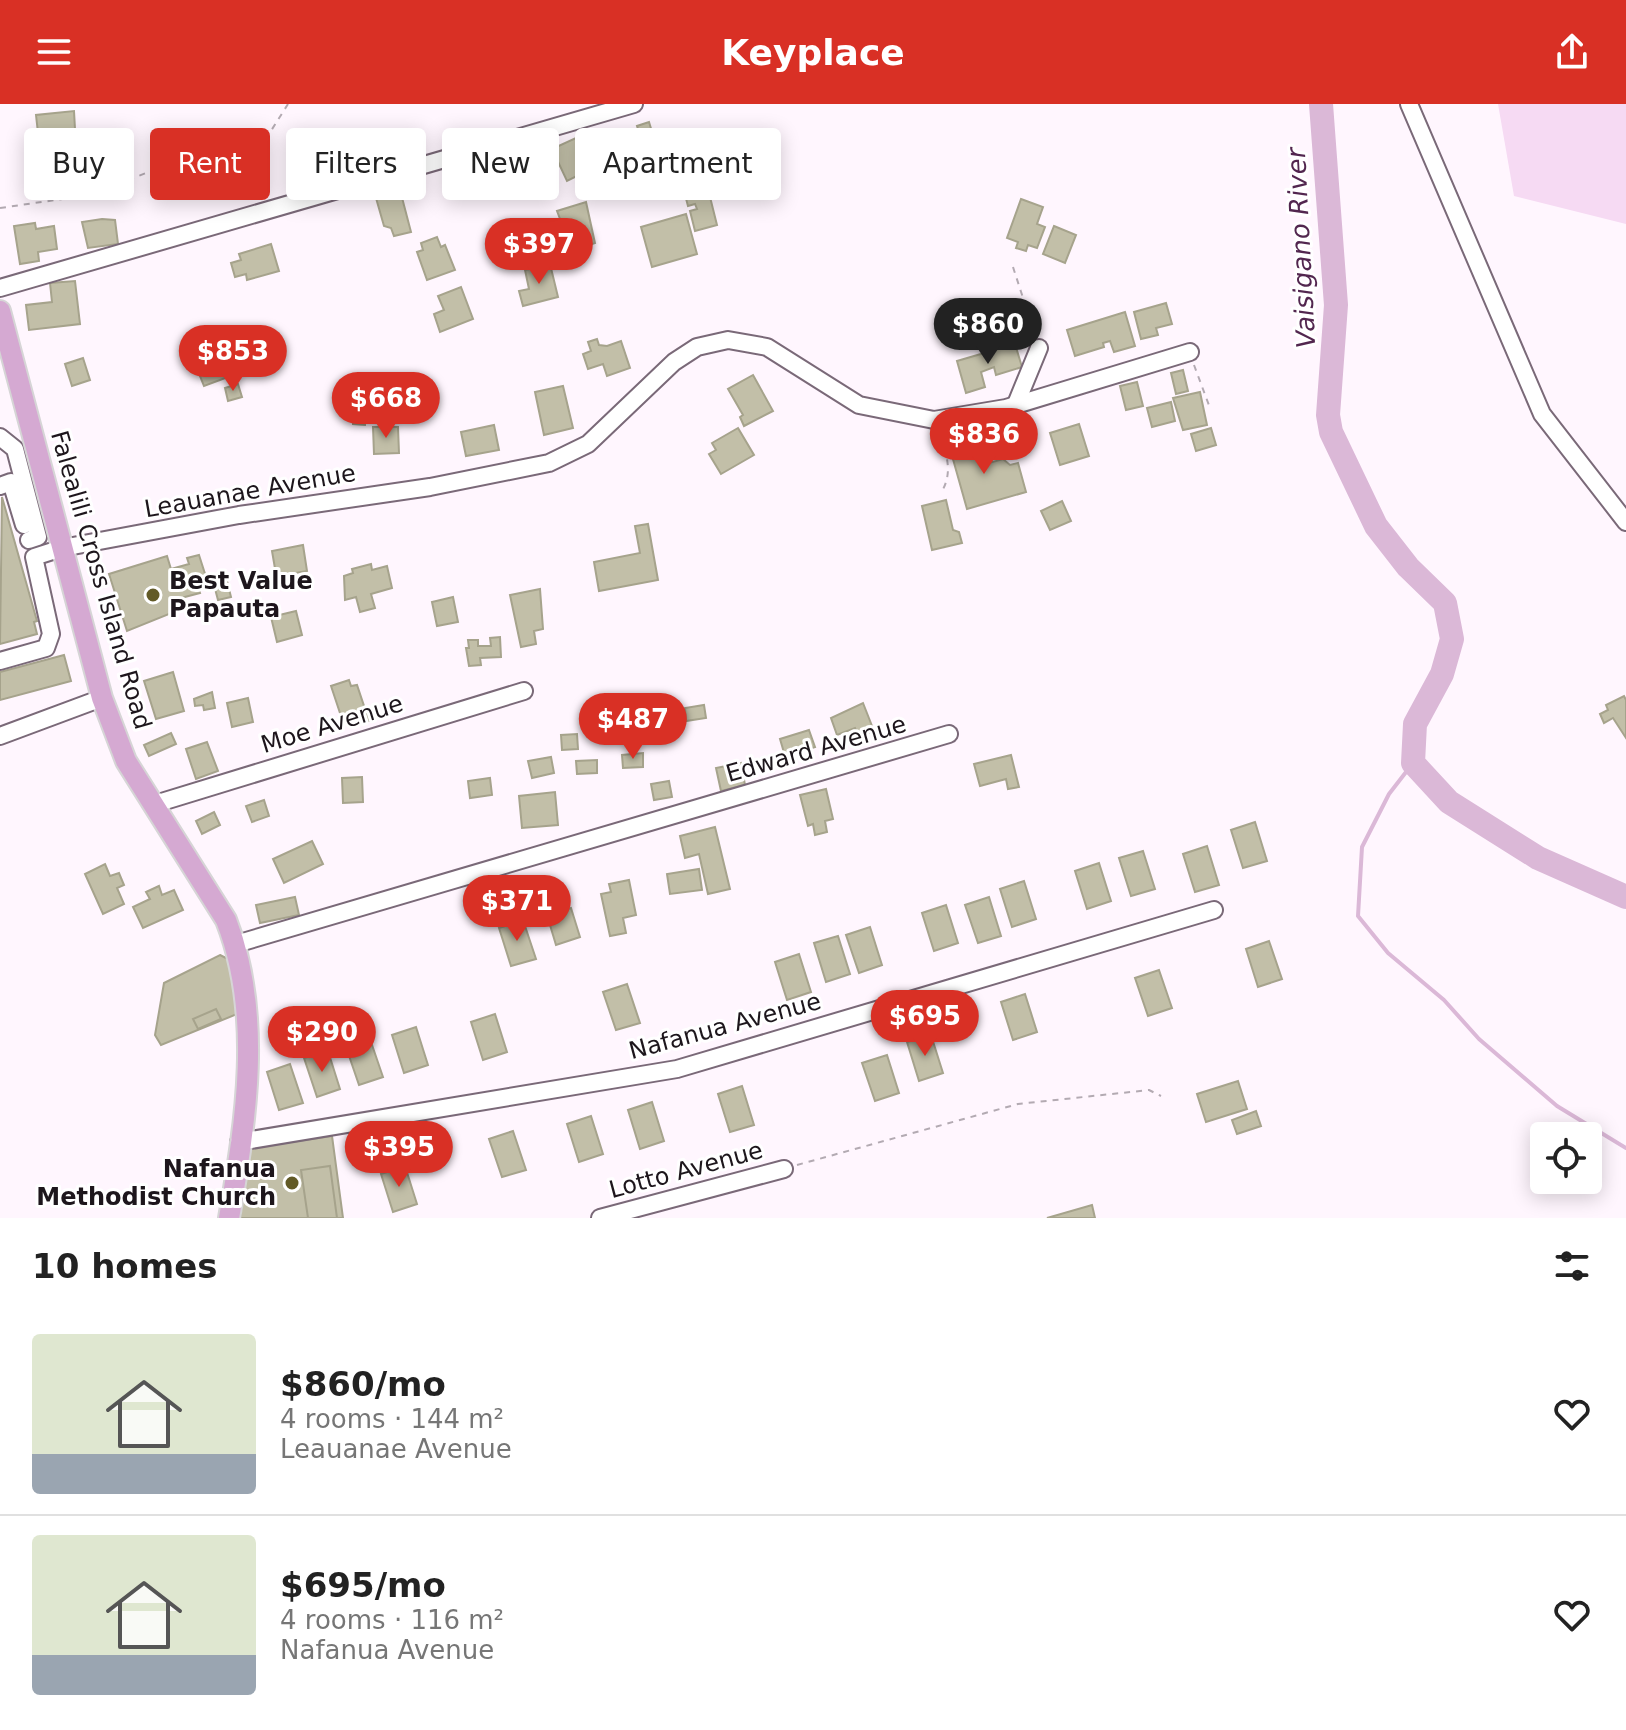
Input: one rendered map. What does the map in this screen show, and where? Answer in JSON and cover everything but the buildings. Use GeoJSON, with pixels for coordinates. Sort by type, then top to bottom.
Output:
{"type":"FeatureCollection","features":[{"type":"Feature","properties":{"kind":"main road","name":"Falealili Cross Island Road"},"geometry":{"type":"LineString","coordinates":[[0,311],[5,354],[102,698],[126,761],[226,920],[236,944],[245,992],[249,1063],[229,1218]]}},
{"type":"Feature","properties":{"kind":"street"},"geometry":{"type":"LineString","coordinates":[[0,288],[634,104]]}},
{"type":"Feature","properties":{"kind":"street"},"geometry":{"type":"LineString","coordinates":[[1409,104],[1542,414],[1626,522]]}},
{"type":"Feature","properties":{"kind":"street","name":"Leauanae Avenue"},"geometry":{"type":"LineString","coordinates":[[34,557],[62,548],[322,501],[496,476],[549,463],[588,444],[674,362],[697,347],[728,340],[767,347],[859,405],[934,420],[1016,404],[1190,352]]}},
{"type":"Feature","properties":{"kind":"street"},"geometry":{"type":"LineString","coordinates":[[1016,404],[1039,348]]}},
{"type":"Feature","properties":{"kind":"street"},"geometry":{"type":"LineString","coordinates":[[0,437],[15,449],[38,537],[29,540]]}},
{"type":"Feature","properties":{"kind":"street"},"geometry":{"type":"LineString","coordinates":[[0,486],[11,482],[34,557],[51,634],[46,648],[0,661]]}},
{"type":"Feature","properties":{"kind":"street","name":"Moe Avenue"},"geometry":{"type":"LineString","coordinates":[[155,804],[524,691]]}},
{"type":"Feature","properties":{"kind":"street"},"geometry":{"type":"LineString","coordinates":[[0,736],[102,698]]}},
{"type":"Feature","properties":{"kind":"street","name":"Edward Avenue"},"geometry":{"type":"LineString","coordinates":[[236,944],[949,734]]}},
{"type":"Feature","properties":{"kind":"street","name":"Nafanua Avenue"},"geometry":{"type":"LineString","coordinates":[[239,1142],[677,1069],[1214,910]]}},
{"type":"Feature","properties":{"kind":"street","name":"Lotto Avenue"},"geometry":{"type":"LineString","coordinates":[[600,1218],[784,1169]]}},
{"type":"Feature","properties":{"kind":"path"},"geometry":{"type":"LineString","coordinates":[[0,208],[90,195],[151,171],[202,165],[247,149],[269,134],[288,104]]}},
{"type":"Feature","properties":{"kind":"path"},"geometry":{"type":"LineString","coordinates":[[1013,267],[1039,348]]}},
{"type":"Feature","properties":{"kind":"path"},"geometry":{"type":"LineString","coordinates":[[1190,352],[1210,408]]}},
{"type":"Feature","properties":{"kind":"path"},"geometry":{"type":"LineString","coordinates":[[934,420],[950,466],[948,482],[941,493]]}},
{"type":"Feature","properties":{"kind":"path"},"geometry":{"type":"LineString","coordinates":[[784,1169],[1018,1104],[1149,1090],[1161,1096]]}},
{"type":"Feature","properties":{"kind":"shaded area"},"geometry":{"type":"Polygon","coordinates":[[[1498,104],[1626,104],[1626,224],[1514,196],[1498,104]]]}},
{"type":"Feature","properties":{"kind":"waterway","name":"Vaisigano River"},"geometry":{"type":"LineString","coordinates":[[1321,104],[1336,305],[1328,415],[1331,432],[1376,526],[1408,567],[1445,603],[1452,639],[1442,674],[1415,724],[1413,763],[1449,802],[1538,858],[1626,897]]}},
{"type":"Feature","properties":{"kind":"waterway"},"geometry":{"type":"LineString","coordinates":[[1413,763],[1389,794],[1362,847],[1358,916],[1388,953],[1444,1000],[1479,1039],[1557,1106],[1626,1148]]}},
{"type":"Feature","properties":{"kind":"place","name":"Best Value Papauta"},"geometry":{"type":"Point","coordinates":[153,595]}},
{"type":"Feature","properties":{"kind":"place","name":"Nafanua Methodist Church"},"geometry":{"type":"Point","coordinates":[292,1183]}}]}
